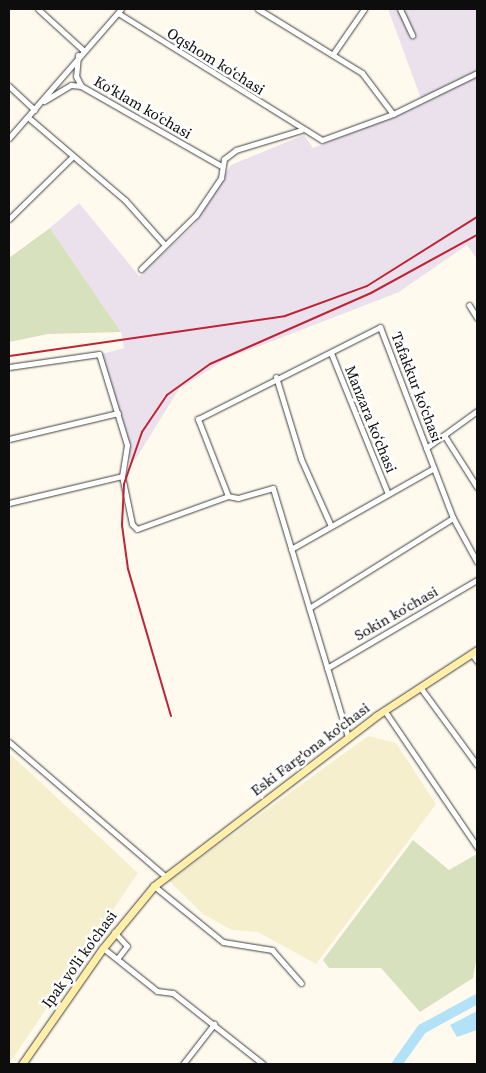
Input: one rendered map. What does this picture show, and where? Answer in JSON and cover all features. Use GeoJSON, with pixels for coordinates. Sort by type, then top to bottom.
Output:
{"type":"FeatureCollection","features":[{"type":"Feature","properties":{"kind":"main road","name":"Eski Farg'ona ko'chasi"},"geometry":{"type":"LineString","coordinates":[[165,876],[348,736],[384,710],[474,652]]}},
{"type":"Feature","properties":{"kind":"main road","name":"Ipak yo'li ko'chasi"},"geometry":{"type":"LineString","coordinates":[[22,1064],[114,932],[165,876]]}},
{"type":"Feature","properties":{"kind":"street"},"geometry":{"type":"LineString","coordinates":[[38,9],[83,50]]}},
{"type":"Feature","properties":{"kind":"street"},"geometry":{"type":"LineString","coordinates":[[258,9],[362,73],[393,114]]}},
{"type":"Feature","properties":{"kind":"street"},"geometry":{"type":"LineString","coordinates":[[333,54],[364,9]]}},
{"type":"Feature","properties":{"kind":"street"},"geometry":{"type":"LineString","coordinates":[[400,9],[412,35]]}},
{"type":"Feature","properties":{"kind":"street"},"geometry":{"type":"LineString","coordinates":[[9,138],[30,118],[78,55],[105,33],[120,11]]}},
{"type":"Feature","properties":{"kind":"street","name":"Oqshom koʻchasi"},"geometry":{"type":"LineString","coordinates":[[120,11],[302,130],[322,140],[393,114],[477,72]]}},
{"type":"Feature","properties":{"kind":"street","name":"Koʻklam koʻchasi"},"geometry":{"type":"LineString","coordinates":[[78,55],[76,76],[81,86],[220,166]]}},
{"type":"Feature","properties":{"kind":"street"},"geometry":{"type":"LineString","coordinates":[[43,102],[71,85],[81,86]]}},
{"type":"Feature","properties":{"kind":"street"},"geometry":{"type":"LineString","coordinates":[[9,86],[35,110]]}},
{"type":"Feature","properties":{"kind":"street"},"geometry":{"type":"LineString","coordinates":[[30,118],[71,158],[125,200],[165,245]]}},
{"type":"Feature","properties":{"kind":"street"},"geometry":{"type":"LineString","coordinates":[[141,269],[196,215],[221,178],[220,166],[236,150],[302,130]]}},
{"type":"Feature","properties":{"kind":"street"},"geometry":{"type":"LineString","coordinates":[[9,219],[71,158]]}},
{"type":"Feature","properties":{"kind":"street"},"geometry":{"type":"LineString","coordinates":[[469,304],[477,318]]}},
{"type":"Feature","properties":{"kind":"street","name":"Tafakkur koʻchasi"},"geometry":{"type":"LineString","coordinates":[[276,377],[298,371],[380,327],[453,518],[477,562]]}},
{"type":"Feature","properties":{"kind":"street"},"geometry":{"type":"LineString","coordinates":[[9,368],[97,353],[128,448],[122,476],[132,524],[137,529],[228,496],[238,498],[273,488],[348,736]]}},
{"type":"Feature","properties":{"kind":"street","name":"Manzara koʻchasi"},"geometry":{"type":"LineString","coordinates":[[331,353],[388,494]]}},
{"type":"Feature","properties":{"kind":"street"},"geometry":{"type":"LineString","coordinates":[[228,496],[198,419],[276,377],[301,459],[331,526]]}},
{"type":"Feature","properties":{"kind":"street"},"geometry":{"type":"LineString","coordinates":[[426,448],[477,411]]}},
{"type":"Feature","properties":{"kind":"street"},"geometry":{"type":"LineString","coordinates":[[9,440],[118,413]]}},
{"type":"Feature","properties":{"kind":"street"},"geometry":{"type":"LineString","coordinates":[[444,435],[477,487]]}},
{"type":"Feature","properties":{"kind":"street"},"geometry":{"type":"LineString","coordinates":[[292,549],[434,468]]}},
{"type":"Feature","properties":{"kind":"street"},"geometry":{"type":"LineString","coordinates":[[9,504],[122,476]]}},
{"type":"Feature","properties":{"kind":"street"},"geometry":{"type":"LineString","coordinates":[[309,608],[453,518]]}},
{"type":"Feature","properties":{"kind":"street","name":"Sokin koʻchasi"},"geometry":{"type":"LineString","coordinates":[[327,668],[477,580]]}},
{"type":"Feature","properties":{"kind":"street"},"geometry":{"type":"LineString","coordinates":[[474,652],[477,661]]}},
{"type":"Feature","properties":{"kind":"street"},"geometry":{"type":"LineString","coordinates":[[420,687],[477,764]]}},
{"type":"Feature","properties":{"kind":"street"},"geometry":{"type":"LineString","coordinates":[[384,710],[477,848]]}},
{"type":"Feature","properties":{"kind":"street"},"geometry":{"type":"LineString","coordinates":[[9,742],[165,876]]}},
{"type":"Feature","properties":{"kind":"street"},"geometry":{"type":"LineString","coordinates":[[154,886],[223,942],[272,950],[301,983]]}},
{"type":"Feature","properties":{"kind":"street"},"geometry":{"type":"LineString","coordinates":[[114,932],[127,943],[117,960]]}},
{"type":"Feature","properties":{"kind":"street"},"geometry":{"type":"LineString","coordinates":[[103,948],[157,991],[173,993],[263,1064]]}},
{"type":"Feature","properties":{"kind":"street"},"geometry":{"type":"LineString","coordinates":[[183,1064],[214,1024]]}},
{"type":"Feature","properties":{"kind":"shaded area"},"geometry":{"type":"Polygon","coordinates":[[[388,9],[477,9],[477,259],[467,245],[399,292],[226,359],[179,389],[132,465],[98,355],[124,348],[121,332],[50,228],[79,203],[139,276],[194,225],[231,165],[304,135],[313,148],[423,104],[388,9]]]}},
{"type":"Feature","properties":{"kind":"shaded area"},"geometry":{"type":"Polygon","coordinates":[[[368,736],[396,743],[436,804],[316,964],[258,932],[232,930],[203,914],[169,881],[368,736]]]}},
{"type":"Feature","properties":{"kind":"shaded area"},"geometry":{"type":"Polygon","coordinates":[[[9,753],[138,873],[9,1064],[9,753]]]}},
{"type":"Feature","properties":{"kind":"green space"},"geometry":{"type":"Polygon","coordinates":[[[50,228],[121,332],[48,334],[9,342],[9,258],[50,228]]]}},
{"type":"Feature","properties":{"kind":"green space"},"geometry":{"type":"Polygon","coordinates":[[[413,840],[449,870],[477,854],[477,955],[473,978],[420,1012],[381,968],[329,968],[323,960],[413,840]]]}},
{"type":"Feature","properties":{"kind":"water"},"geometry":{"type":"Polygon","coordinates":[[[477,1011],[477,1030],[457,1037],[450,1025],[477,1011]]]}},
{"type":"Feature","properties":{"kind":"waterway"},"geometry":{"type":"LineString","coordinates":[[397,1064],[422,1029],[477,999]]}},
{"type":"Feature","properties":{"kind":"railway"},"geometry":{"type":"LineString","coordinates":[[9,356],[285,316],[367,286],[477,217]]}},
{"type":"Feature","properties":{"kind":"railway"},"geometry":{"type":"LineString","coordinates":[[171,716],[128,569],[122,525],[124,484],[142,432],[167,395],[210,364],[371,293],[477,235]]}}]}
